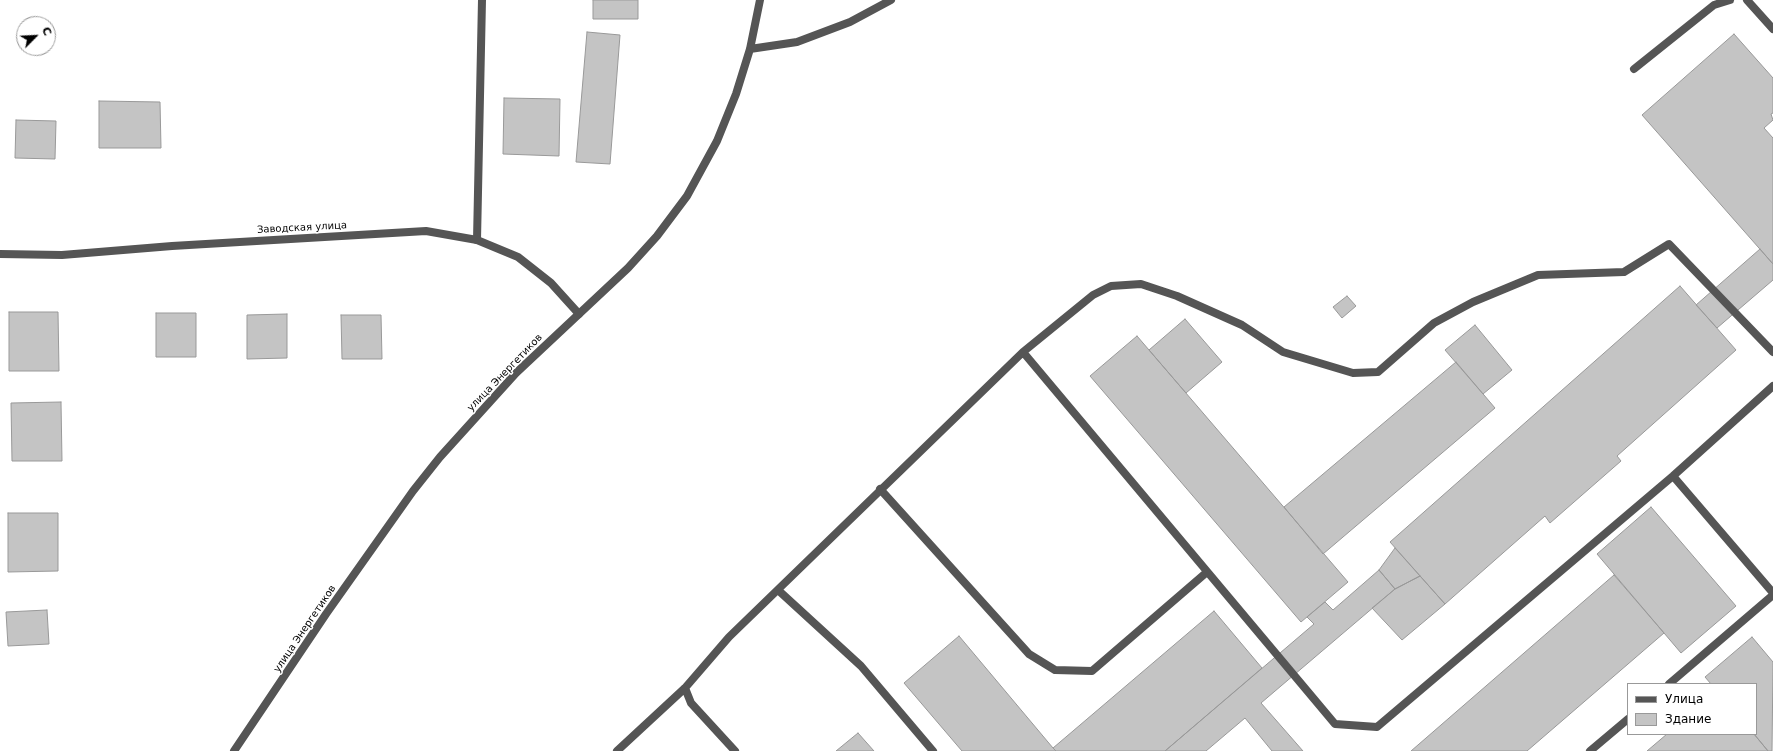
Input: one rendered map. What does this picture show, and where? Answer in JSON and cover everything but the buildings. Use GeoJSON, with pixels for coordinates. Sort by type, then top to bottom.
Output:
{"type":"FeatureCollection","features":[{"type":"Feature","properties":{"kind":"street"},"geometry":{"type":"LineString","coordinates":[[477,240],[482,0]]}},
{"type":"Feature","properties":{"kind":"street","name":"улица Энергетиков"},"geometry":{"type":"LineString","coordinates":[[234,751],[330,607],[431,468],[516,373],[628,268],[657,236],[686,196],[717,142],[736,94],[750,49],[760,0]]}},
{"type":"Feature","properties":{"kind":"street"},"geometry":{"type":"LineString","coordinates":[[750,49],[797,42],[850,22],[891,0]]}},
{"type":"Feature","properties":{"kind":"street"},"geometry":{"type":"LineString","coordinates":[[1634,68],[1714,5],[1730,0]]}},
{"type":"Feature","properties":{"kind":"street"},"geometry":{"type":"LineString","coordinates":[[1747,0],[1773,29]]}},
{"type":"Feature","properties":{"kind":"street","name":"Заводская улица"},"geometry":{"type":"LineString","coordinates":[[0,254],[62,255],[172,246],[426,231],[477,240],[518,256],[550,283],[578,314]]}},
{"type":"Feature","properties":{"kind":"street"},"geometry":{"type":"LineString","coordinates":[[617,751],[685,688],[729,637],[1023,352],[1093,295],[1110,286],[1141,284],[1177,296],[1242,325],[1283,352],[1353,373],[1378,372],[1434,323],[1473,302],[1538,276],[1624,272],[1669,244],[1773,352]]}},
{"type":"Feature","properties":{"kind":"street"},"geometry":{"type":"LineString","coordinates":[[1023,352],[1335,724],[1377,727],[1673,476],[1773,386]]}},
{"type":"Feature","properties":{"kind":"street"},"geometry":{"type":"LineString","coordinates":[[1670,683],[1773,594],[1673,476]]}},
{"type":"Feature","properties":{"kind":"street"},"geometry":{"type":"LineString","coordinates":[[880,489],[1029,654],[1055,670],[1092,671],[1207,572]]}},
{"type":"Feature","properties":{"kind":"street"},"geometry":{"type":"LineString","coordinates":[[778,590],[860,666],[933,751]]}},
{"type":"Feature","properties":{"kind":"street"},"geometry":{"type":"LineString","coordinates":[[685,688],[691,702],[735,751]]}},
{"type":"Feature","properties":{"kind":"street"},"geometry":{"type":"LineString","coordinates":[[1590,751],[1627,720]]}}]}
